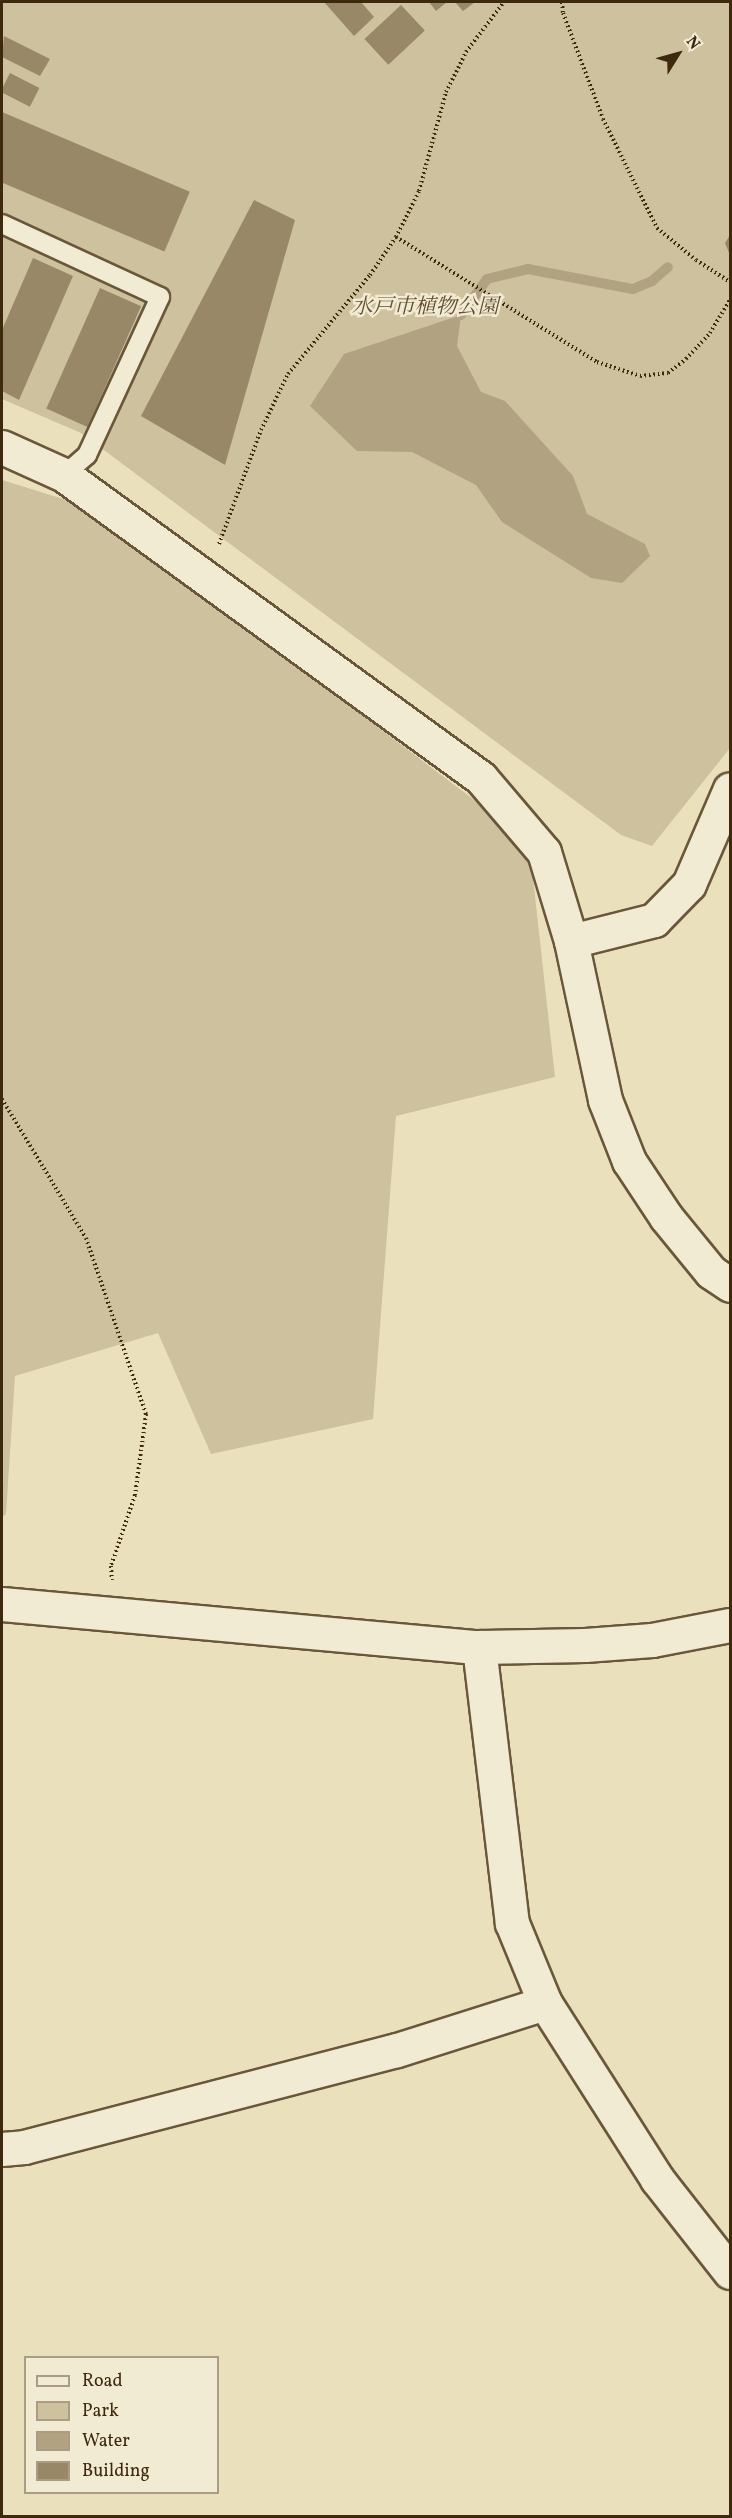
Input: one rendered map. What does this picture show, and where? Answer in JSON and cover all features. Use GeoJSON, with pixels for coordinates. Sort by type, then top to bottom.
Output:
{"type":"FeatureCollection","features":[{"type":"Feature","properties":{"kind":"street"},"geometry":{"type":"LineString","coordinates":[[2,447],[64,475],[481,778],[544,852],[571,941],[605,1100],[629,1161],[666,1217],[711,1272],[730,1285]]}},
{"type":"Feature","properties":{"kind":"street"},"geometry":{"type":"LineString","coordinates":[[571,941],[654,920],[689,884],[730,789]]}},
{"type":"Feature","properties":{"kind":"street"},"geometry":{"type":"LineString","coordinates":[[2,1604],[115,1616],[479,1647],[652,1640],[730,1625]]}},
{"type":"Feature","properties":{"kind":"street"},"geometry":{"type":"LineString","coordinates":[[479,1647],[512,1923],[545,2003],[657,2179],[730,2272]]}},
{"type":"Feature","properties":{"kind":"street"},"geometry":{"type":"LineString","coordinates":[[2,2149],[24,2147],[397,2050],[545,2003]]}},
{"type":"Feature","properties":{"kind":"lane"},"geometry":{"type":"LineString","coordinates":[[2,224],[160,297],[87,455],[64,475]]}},
{"type":"Feature","properties":{"kind":"path"},"geometry":{"type":"LineString","coordinates":[[201,573],[217,549],[261,429],[288,374],[370,275],[396,237],[419,191],[446,92],[466,52],[504,2]]}},
{"type":"Feature","properties":{"kind":"path"},"geometry":{"type":"LineString","coordinates":[[562,2],[563,13],[603,119],[657,228],[696,260],[730,282]]}},
{"type":"Feature","properties":{"kind":"path"},"geometry":{"type":"LineString","coordinates":[[396,237],[597,362],[640,376],[668,373],[686,359],[710,333],[730,300]]}},
{"type":"Feature","properties":{"kind":"path"},"geometry":{"type":"LineString","coordinates":[[2,1099],[86,1238],[146,1414],[135,1495],[111,1566],[115,1616]]}},
{"type":"Feature","properties":{"kind":"green space","name":"水戸市植物公園"},"geometry":{"type":"Polygon","coordinates":[[[2,2],[730,2],[730,748],[652,846],[621,835],[81,433],[2,399],[2,2]]]}},
{"type":"Feature","properties":{"kind":"green space"},"geometry":{"type":"Polygon","coordinates":[[[2,480],[86,506],[502,821],[532,869],[555,1077],[396,1116],[373,1419],[211,1454],[158,1333],[15,1376],[6,1514],[2,1517],[2,480]]]}},
{"type":"Feature","properties":{"kind":"water"},"geometry":{"type":"Polygon","coordinates":[[[461,315],[457,346],[481,392],[505,401],[573,476],[587,514],[645,544],[650,556],[622,583],[591,578],[502,522],[476,485],[412,452],[357,451],[310,406],[344,354],[461,315]]]}},
{"type":"Feature","properties":{"kind":"building"},"geometry":{"type":"Polygon","coordinates":[[[324,2],[361,2],[374,17],[354,36],[324,2]]]}},
{"type":"Feature","properties":{"kind":"building"},"geometry":{"type":"Polygon","coordinates":[[[429,2],[447,2],[436,11],[429,2]]]}},
{"type":"Feature","properties":{"kind":"building"},"geometry":{"type":"Polygon","coordinates":[[[455,2],[475,2],[463,11],[455,2]]]}},
{"type":"Feature","properties":{"kind":"building"},"geometry":{"type":"Polygon","coordinates":[[[401,5],[425,31],[388,65],[364,39],[401,5]]]}},
{"type":"Feature","properties":{"kind":"building"},"geometry":{"type":"Polygon","coordinates":[[[4,36],[50,59],[40,76],[2,57],[4,36]]]}},
{"type":"Feature","properties":{"kind":"building"},"geometry":{"type":"Polygon","coordinates":[[[10,73],[39,88],[30,107],[2,92],[10,73]]]}},
{"type":"Feature","properties":{"kind":"building"},"geometry":{"type":"Polygon","coordinates":[[[2,112],[190,192],[164,252],[2,183],[2,112]]]}},
{"type":"Feature","properties":{"kind":"building"},"geometry":{"type":"Polygon","coordinates":[[[254,200],[295,220],[225,465],[141,416],[254,200]]]}},
{"type":"Feature","properties":{"kind":"building"},"geometry":{"type":"Polygon","coordinates":[[[730,235],[730,255],[725,243],[730,235]]]}},
{"type":"Feature","properties":{"kind":"building"},"geometry":{"type":"Polygon","coordinates":[[[33,258],[73,276],[19,400],[2,391],[2,330],[33,258]]]}},
{"type":"Feature","properties":{"kind":"building"},"geometry":{"type":"Polygon","coordinates":[[[100,288],[141,306],[87,427],[46,409],[100,288]]]}},
{"type":"Feature","properties":{"kind":"waterway"},"geometry":{"type":"LineString","coordinates":[[461,315],[487,279],[528,269],[633,289],[652,281],[668,267]]}}]}
